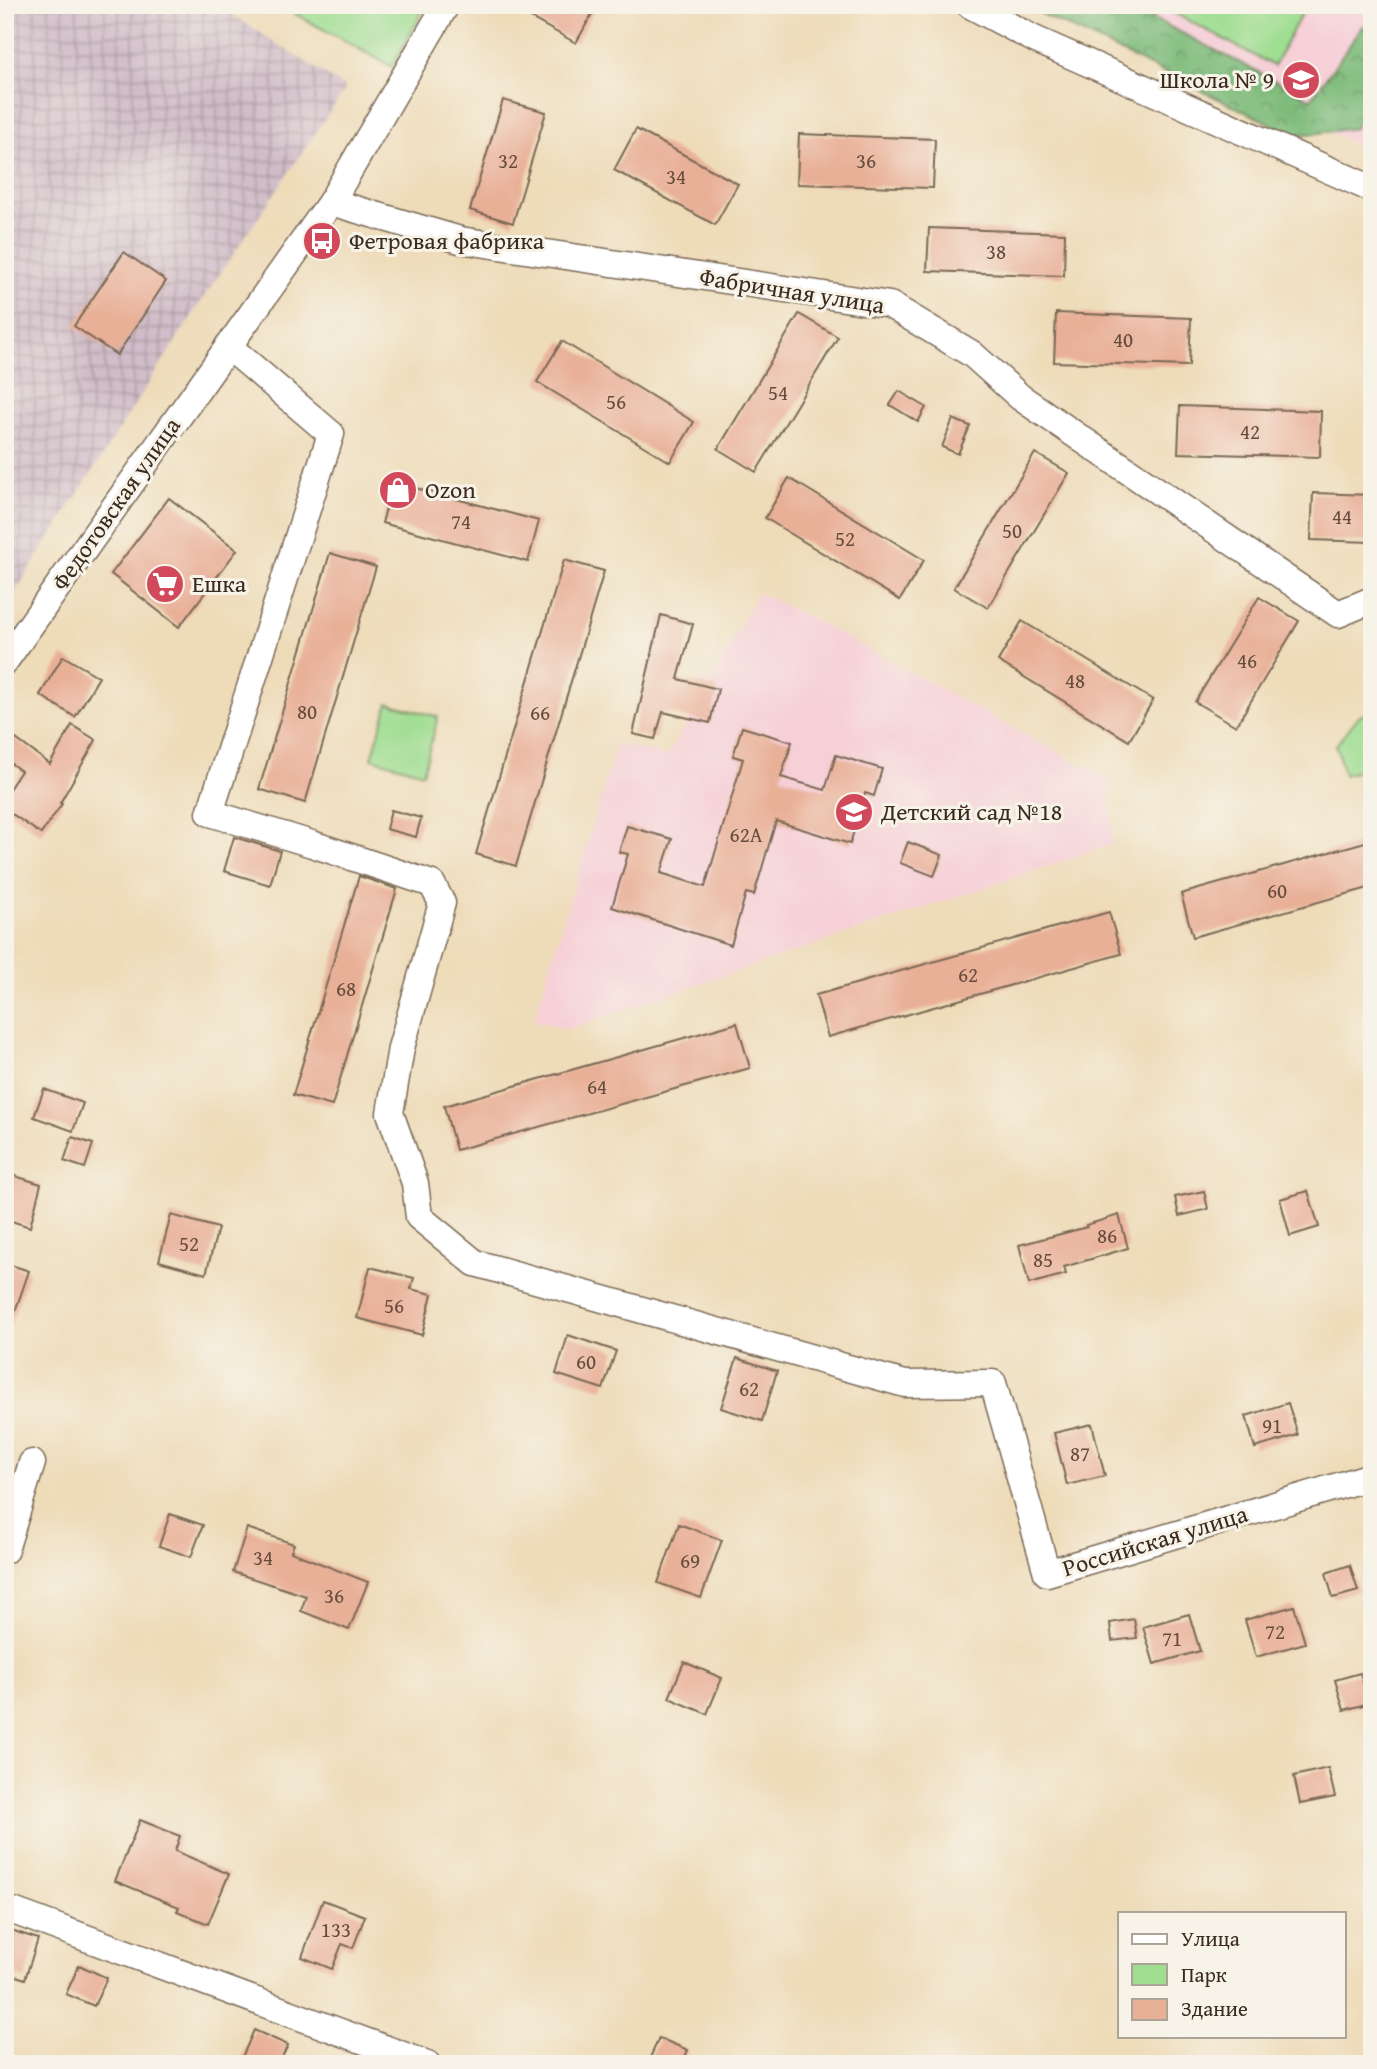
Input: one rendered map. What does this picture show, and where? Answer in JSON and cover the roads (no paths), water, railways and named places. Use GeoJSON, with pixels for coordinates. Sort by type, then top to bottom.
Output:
{"type":"FeatureCollection","features":[{"type":"Feature","properties":{"kind":"street","name":"Федотовская улица"},"geometry":{"type":"LineString","coordinates":[[5,662],[331,202],[446,5]]}},
{"type":"Feature","properties":{"kind":"street"},"geometry":{"type":"LineString","coordinates":[[970,5],[1034,39],[1372,189]]}},
{"type":"Feature","properties":{"kind":"street","name":"Фабричная улица"},"geometry":{"type":"LineString","coordinates":[[331,202],[460,240],[890,304],[972,354],[1020,397],[1338,614],[1372,600]]}},
{"type":"Feature","properties":{"kind":"street","name":"Российская улица"},"geometry":{"type":"LineString","coordinates":[[228,346],[331,434],[210,813],[432,884],[442,903],[401,1048],[390,1113],[415,1183],[419,1217],[475,1263],[905,1384],[993,1383],[1046,1573],[1372,1476]]}},
{"type":"Feature","properties":{"kind":"street"},"geometry":{"type":"LineString","coordinates":[[5,1550],[33,1463]]}},
{"type":"Feature","properties":{"kind":"street"},"geometry":{"type":"LineString","coordinates":[[5,1908],[427,2064]]}},
{"type":"Feature","properties":{"kind":"place","name":"Школа № 9"},"geometry":{"type":"Point","coordinates":[1301,80]}},
{"type":"Feature","properties":{"kind":"place","name":"Фетровая фабрика"},"geometry":{"type":"Point","coordinates":[322,241]}},
{"type":"Feature","properties":{"kind":"place","name":"Ozon"},"geometry":{"type":"Point","coordinates":[398,490]}},
{"type":"Feature","properties":{"kind":"place","name":"Ешка"},"geometry":{"type":"Point","coordinates":[165,584]}},
{"type":"Feature","properties":{"kind":"place","name":"Детский сад №18"},"geometry":{"type":"Point","coordinates":[854,812]}}]}
